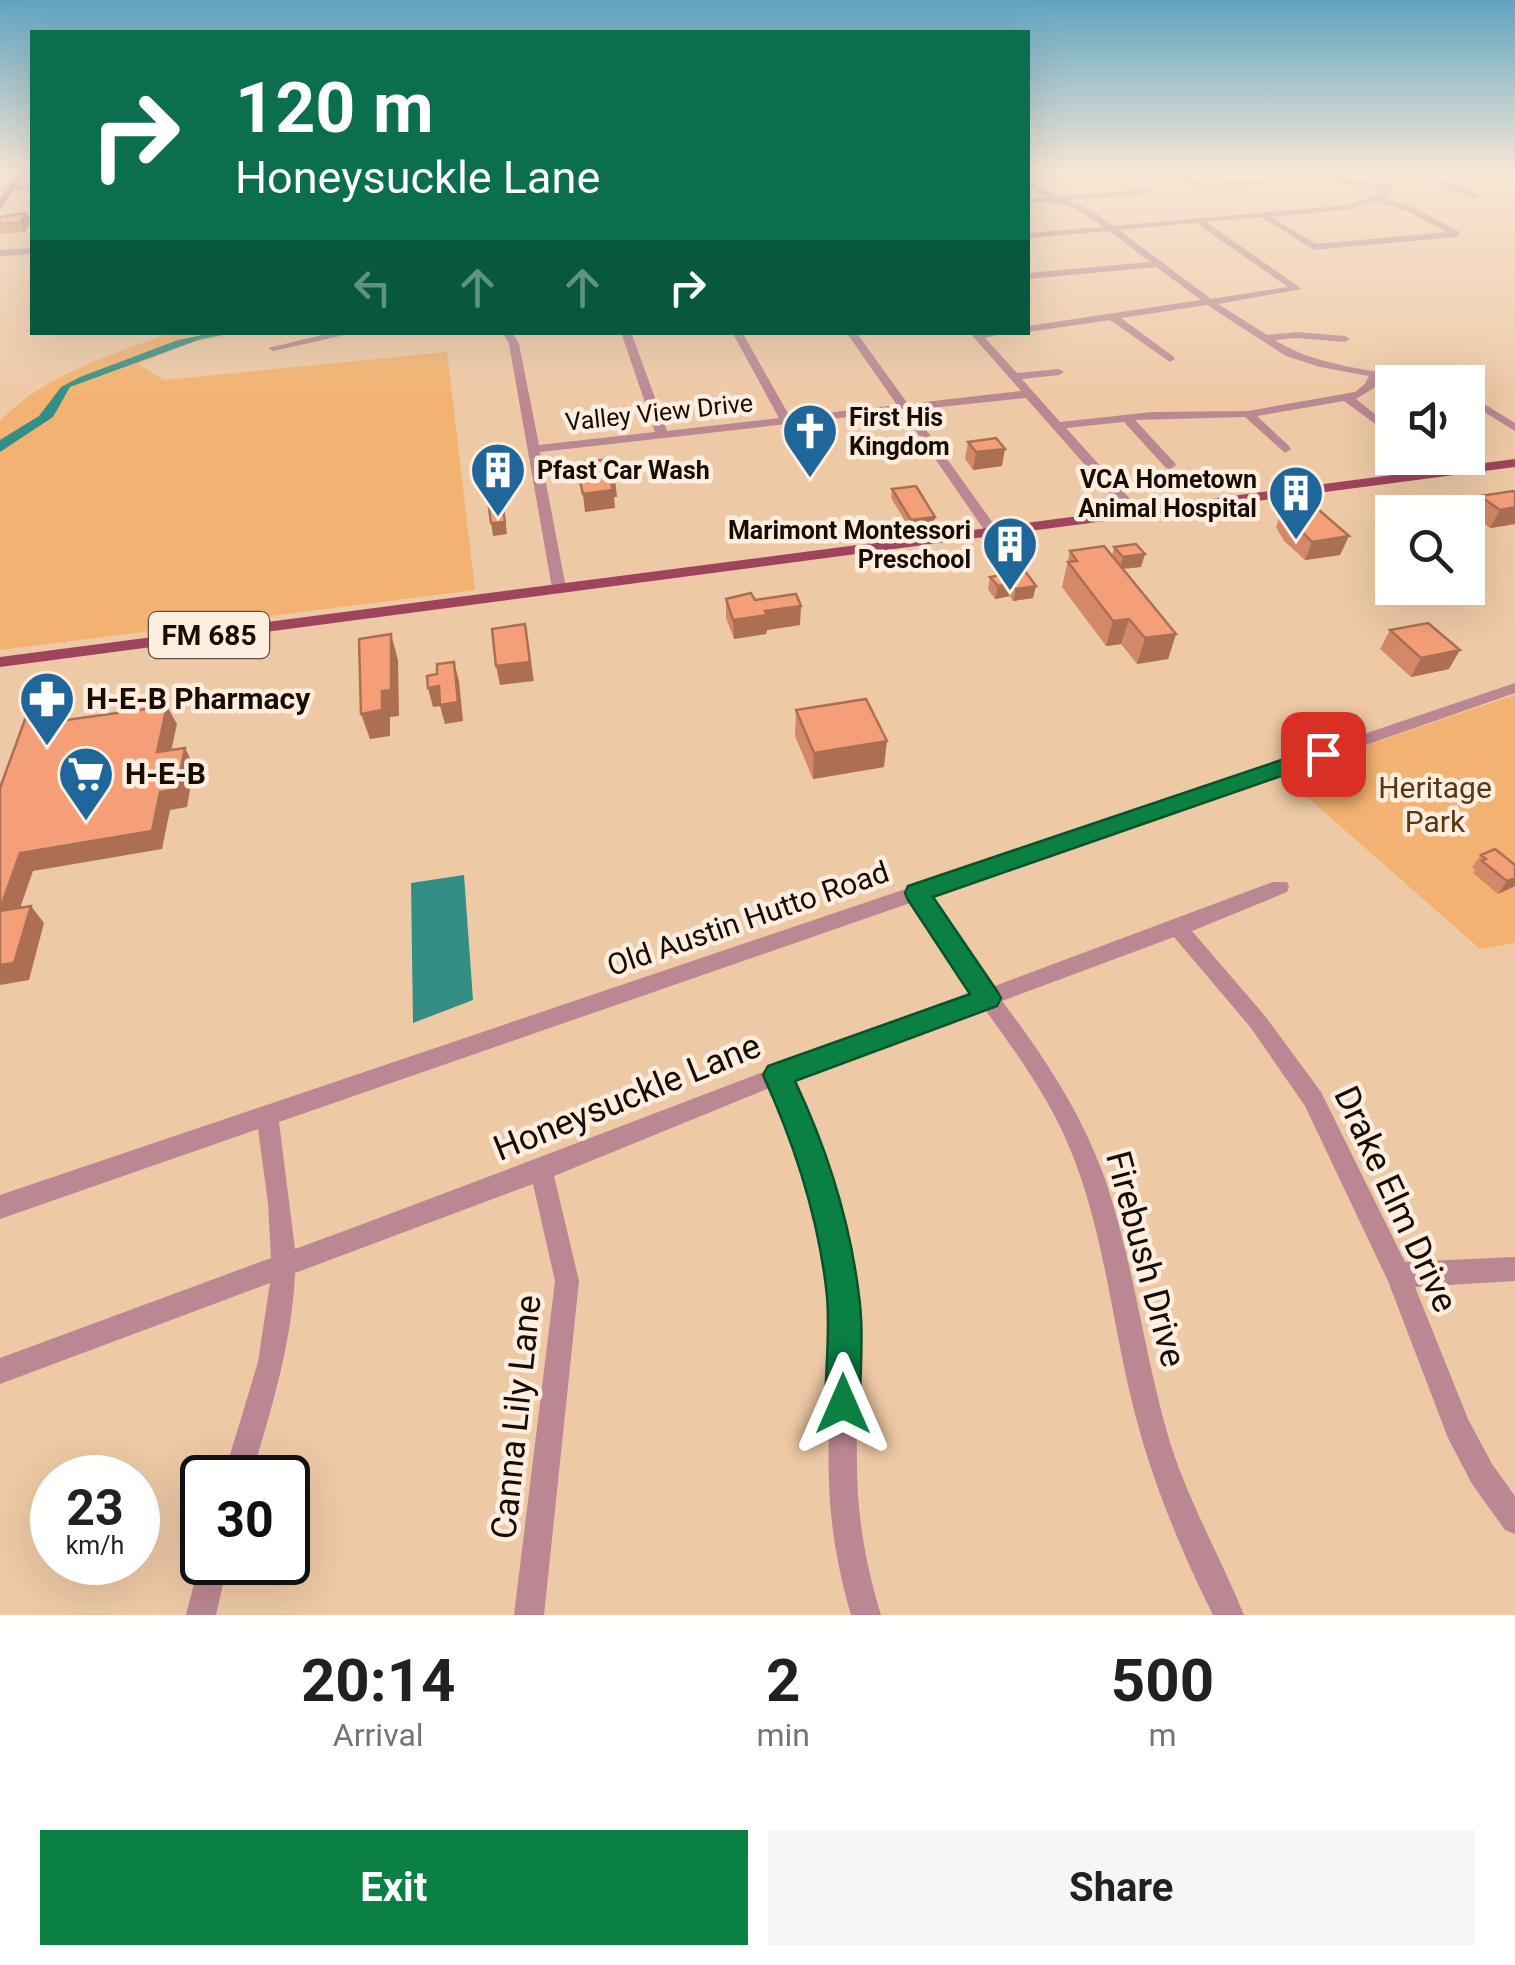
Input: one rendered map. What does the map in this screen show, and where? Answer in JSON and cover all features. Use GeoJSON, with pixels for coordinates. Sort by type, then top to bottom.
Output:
{"type":"FeatureCollection","features":[{"type":"Feature","properties":{"kind":"main road","name":"FM 685"},"geometry":{"type":"LineString","coordinates":[[0,662],[997,538],[1135,513],[1515,464]]}},
{"type":"Feature","properties":{"kind":"main road","name":"FM 685"},"geometry":{"type":"LineString","coordinates":[[0,673],[417,613],[558,588],[1515,476]]}},
{"type":"Feature","properties":{"kind":"street"},"geometry":{"type":"LineString","coordinates":[[1057,426],[1126,418],[1248,414],[1348,398],[1370,386],[1375,374],[1310,361],[1263,338],[1136,246]]}},
{"type":"Feature","properties":{"kind":"street"},"geometry":{"type":"LineString","coordinates":[[1030,329],[1297,289],[1235,246]]}},
{"type":"Feature","properties":{"kind":"street"},"geometry":{"type":"LineString","coordinates":[[0,253],[30,250]]}},
{"type":"Feature","properties":{"kind":"street"},"geometry":{"type":"LineString","coordinates":[[1030,276],[1159,264]]}},
{"type":"Feature","properties":{"kind":"street"},"geometry":{"type":"LineString","coordinates":[[1113,317],[1170,359]]}},
{"type":"Feature","properties":{"kind":"street"},"geometry":{"type":"LineString","coordinates":[[273,348],[338,335]]}},
{"type":"Feature","properties":{"kind":"street"},"geometry":{"type":"LineString","coordinates":[[509,335],[514,344],[558,588]]}},
{"type":"Feature","properties":{"kind":"street"},"geometry":{"type":"LineString","coordinates":[[627,335],[662,434]]}},
{"type":"Feature","properties":{"kind":"street"},"geometry":{"type":"LineString","coordinates":[[739,335],[786,420]]}},
{"type":"Feature","properties":{"kind":"street"},"geometry":{"type":"LineString","coordinates":[[853,335],[997,538]]}},
{"type":"Feature","properties":{"kind":"street"},"geometry":{"type":"LineString","coordinates":[[977,335],[1135,513]]}},
{"type":"Feature","properties":{"kind":"street"},"geometry":{"type":"LineString","coordinates":[[1263,338],[1297,335],[1345,340]]}},
{"type":"Feature","properties":{"kind":"street"},"geometry":{"type":"LineString","coordinates":[[1014,378],[1060,372]]}},
{"type":"Feature","properties":{"kind":"street","name":"Valley View Drive"},"geometry":{"type":"LineString","coordinates":[[534,449],[1028,394]]}},
{"type":"Feature","properties":{"kind":"street"},"geometry":{"type":"LineString","coordinates":[[1348,398],[1375,419]]}},
{"type":"Feature","properties":{"kind":"street"},"geometry":{"type":"LineString","coordinates":[[1485,408],[1515,428]]}},
{"type":"Feature","properties":{"kind":"street"},"geometry":{"type":"LineString","coordinates":[[1248,414],[1286,449]]}},
{"type":"Feature","properties":{"kind":"street"},"geometry":{"type":"LineString","coordinates":[[1126,418],[1170,465]]}},
{"type":"Feature","properties":{"kind":"street","name":"Old Austin Hutto Road"},"geometry":{"type":"LineString","coordinates":[[0,1207],[1515,688]]}},
{"type":"Feature","properties":{"kind":"street","name":"Honeysuckle Lane"},"geometry":{"type":"LineString","coordinates":[[0,1371],[541,1170],[778,1075],[1280,887]]}},
{"type":"Feature","properties":{"kind":"street","name":"Firebush Drive"},"geometry":{"type":"LineString","coordinates":[[917,893],[1054,1094],[1078,1142],[1106,1223],[1156,1440],[1205,1569],[1230,1615]]}},
{"type":"Feature","properties":{"kind":"street","name":"Drake Elm Drive"},"geometry":{"type":"LineString","coordinates":[[1178,928],[1258,1022],[1313,1100],[1398,1275],[1458,1428],[1482,1474],[1515,1520]]}},
{"type":"Feature","properties":{"kind":"street"},"geometry":{"type":"LineString","coordinates":[[778,1075],[804,1133],[833,1232],[844,1299],[842,1509],[854,1584],[866,1615]]}},
{"type":"Feature","properties":{"kind":"street"},"geometry":{"type":"LineString","coordinates":[[245,1455],[280,1316],[282,1266],[266,1116]]}},
{"type":"Feature","properties":{"kind":"street","name":"Canna Lily Lane"},"geometry":{"type":"LineString","coordinates":[[529,1615],[567,1281],[541,1170]]}},
{"type":"Feature","properties":{"kind":"street"},"geometry":{"type":"LineString","coordinates":[[1398,1275],[1515,1269]]}},
{"type":"Feature","properties":{"kind":"street"},"geometry":{"type":"LineString","coordinates":[[201,1615],[208,1585]]}},
{"type":"Feature","properties":{"kind":"green space"},"geometry":{"type":"Polygon","coordinates":[[[164,335],[228,335],[190,343],[138,364],[164,380],[447,352],[475,590],[0,650],[0,421],[38,390],[101,358],[164,335]]]}},
{"type":"Feature","properties":{"kind":"green space","name":"Heritage Park"},"geometry":{"type":"Polygon","coordinates":[[[1515,695],[1515,943],[1480,949],[1281,774],[1515,695]]]}},
{"type":"Feature","properties":{"kind":"water"},"geometry":{"type":"Polygon","coordinates":[[[222,335],[70,387],[53,417],[0,452],[0,440],[39,416],[61,387],[178,340],[222,335]]]}},
{"type":"Feature","properties":{"kind":"water"},"geometry":{"type":"Polygon","coordinates":[[[464,875],[473,1000],[413,1023],[411,883],[464,875]]]}},
{"type":"Feature","properties":{"kind":"building"},"geometry":{"type":"Polygon","coordinates":[[[996,438],[1005,449],[976,452],[968,442],[996,438]]]}},
{"type":"Feature","properties":{"kind":"building"},"geometry":{"type":"Polygon","coordinates":[[[610,459],[615,479],[610,479],[613,490],[583,494],[580,481],[586,480],[581,462],[610,459]]]}},
{"type":"Feature","properties":{"kind":"building"},"geometry":{"type":"Polygon","coordinates":[[[916,486],[935,517],[911,520],[892,489],[916,486]]]}},
{"type":"Feature","properties":{"kind":"building"},"geometry":{"type":"Polygon","coordinates":[[[500,490],[505,522],[491,523],[487,492],[500,490]]]}},
{"type":"Feature","properties":{"kind":"building"},"geometry":{"type":"Polygon","coordinates":[[[1513,491],[1515,507],[1500,510],[1485,500],[1485,495],[1513,491]]]}},
{"type":"Feature","properties":{"kind":"building"},"geometry":{"type":"Polygon","coordinates":[[[1312,504],[1349,536],[1312,542],[1283,508],[1312,504]]]}},
{"type":"Feature","properties":{"kind":"building"},"geometry":{"type":"Polygon","coordinates":[[[1136,544],[1145,554],[1123,557],[1114,547],[1136,544]]]}},
{"type":"Feature","properties":{"kind":"building"},"geometry":{"type":"Polygon","coordinates":[[[1104,546],[1176,634],[1145,638],[1129,619],[1113,621],[1068,562],[1077,561],[1070,551],[1104,546]]]}},
{"type":"Feature","properties":{"kind":"building"},"geometry":{"type":"Polygon","coordinates":[[[1025,571],[1036,586],[998,586],[990,577],[1025,571]]]}},
{"type":"Feature","properties":{"kind":"building"},"geometry":{"type":"Polygon","coordinates":[[[751,593],[755,600],[796,594],[801,606],[733,620],[726,599],[751,593]]]}},
{"type":"Feature","properties":{"kind":"building"},"geometry":{"type":"Polygon","coordinates":[[[1428,623],[1460,650],[1421,658],[1390,630],[1428,623]]]}},
{"type":"Feature","properties":{"kind":"building"},"geometry":{"type":"Polygon","coordinates":[[[525,624],[530,662],[496,666],[492,629],[525,624]]]}},
{"type":"Feature","properties":{"kind":"building"},"geometry":{"type":"Polygon","coordinates":[[[391,634],[391,690],[382,691],[382,710],[361,714],[359,639],[391,634]]]}},
{"type":"Feature","properties":{"kind":"building"},"geometry":{"type":"Polygon","coordinates":[[[454,662],[458,702],[440,705],[439,686],[428,688],[427,676],[437,674],[437,664],[454,662]]]}},
{"type":"Feature","properties":{"kind":"building"},"geometry":{"type":"Polygon","coordinates":[[[866,699],[887,741],[814,753],[796,710],[866,699]]]}},
{"type":"Feature","properties":{"kind":"building","name":"H-E-B"},"geometry":{"type":"Polygon","coordinates":[[[167,706],[157,752],[185,748],[177,789],[160,792],[152,831],[20,853],[0,909],[0,788],[27,714],[49,711],[45,723],[167,706]]]}},
{"type":"Feature","properties":{"kind":"building"},"geometry":{"type":"Polygon","coordinates":[[[1495,849],[1515,865],[1515,878],[1507,881],[1482,861],[1486,859],[1481,855],[1495,849]]]}},
{"type":"Feature","properties":{"kind":"building"},"geometry":{"type":"Polygon","coordinates":[[[31,906],[14,963],[0,965],[0,911],[31,906]]]}},
{"type":"Feature","properties":{"kind":"place","name":"First His Kingdom"},"geometry":{"type":"Point","coordinates":[810,480]}},
{"type":"Feature","properties":{"kind":"place","name":"Pfast Car Wash"},"geometry":{"type":"Point","coordinates":[498,519]}},
{"type":"Feature","properties":{"kind":"place","name":"VCA Hometown Animal Hospital"},"geometry":{"type":"Point","coordinates":[1296,542]}},
{"type":"Feature","properties":{"kind":"place","name":"Marimont Montessori Preschool"},"geometry":{"type":"Point","coordinates":[1010,593]}},
{"type":"Feature","properties":{"kind":"place","name":"H-E-B Pharmacy"},"geometry":{"type":"Point","coordinates":[47,748]}},
{"type":"Feature","properties":{"kind":"place","name":"H-E-B"},"geometry":{"type":"Point","coordinates":[86,823]}},
{"type":"Feature","properties":{"kind":"route"},"geometry":{"type":"LineString","coordinates":[[843,1404],[844,1299],[833,1232],[804,1133],[778,1075],[988,998],[917,893],[1323,754]]}}]}
